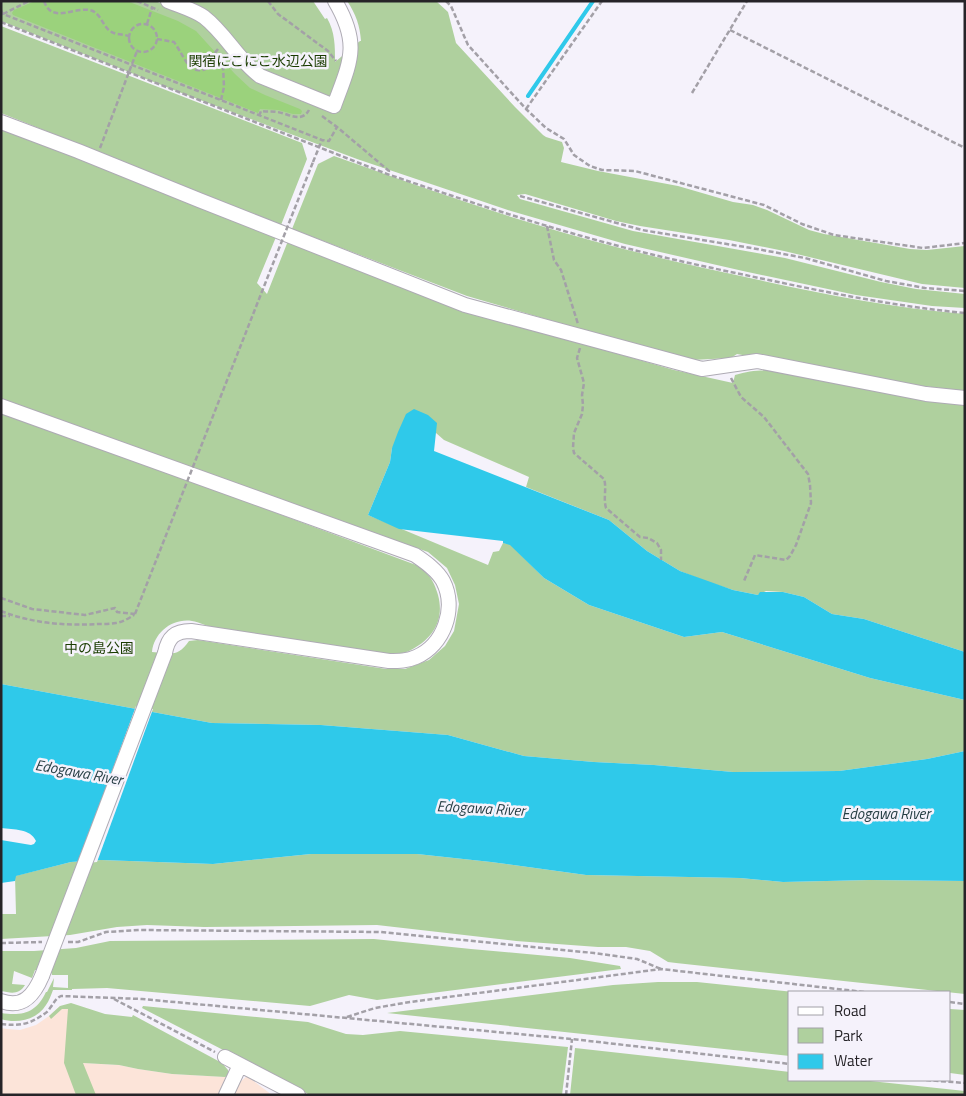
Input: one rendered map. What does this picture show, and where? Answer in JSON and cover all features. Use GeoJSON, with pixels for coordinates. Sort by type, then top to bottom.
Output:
{"type":"FeatureCollection","features":[{"type":"Feature","properties":{"kind":"street"},"geometry":{"type":"LineString","coordinates":[[168,1],[203,16],[216,28],[251,70],[260,76],[334,106],[349,65],[351,49],[348,27],[335,1]]}},
{"type":"Feature","properties":{"kind":"street"},"geometry":{"type":"LineString","coordinates":[[1,122],[465,304],[702,369],[757,361],[926,394],[965,398]]}},
{"type":"Feature","properties":{"kind":"street"},"geometry":{"type":"LineString","coordinates":[[1,406],[415,555],[429,564],[443,580],[449,609],[446,624],[440,636],[430,648],[406,661],[389,661],[191,631],[182,631],[172,637],[167,645],[166,653],[38,986],[26,1000],[12,1004],[1,1001]]}},
{"type":"Feature","properties":{"kind":"street"},"geometry":{"type":"LineString","coordinates":[[225,1057],[298,1095]]}},
{"type":"Feature","properties":{"kind":"street"},"geometry":{"type":"LineString","coordinates":[[226,1095],[240,1065]]}},
{"type":"Feature","properties":{"kind":"path"},"geometry":{"type":"LineString","coordinates":[[2,12],[29,1]]}},
{"type":"Feature","properties":{"kind":"path"},"geometry":{"type":"LineString","coordinates":[[44,1],[47,8],[54,12],[91,10],[96,13],[109,31],[129,36]]}},
{"type":"Feature","properties":{"kind":"path"},"geometry":{"type":"LineString","coordinates":[[268,1],[278,14],[328,51],[336,61]]}},
{"type":"Feature","properties":{"kind":"path"},"geometry":{"type":"LineString","coordinates":[[446,1],[451,6],[468,45],[546,128],[564,139],[574,155],[590,166],[602,170],[635,171],[764,205],[802,224],[834,234],[923,248],[965,243]]}},
{"type":"Feature","properties":{"kind":"path"},"geometry":{"type":"LineString","coordinates":[[526,108],[602,1]]}},
{"type":"Feature","properties":{"kind":"path"},"geometry":{"type":"LineString","coordinates":[[692,93],[747,1]]}},
{"type":"Feature","properties":{"kind":"path"},"geometry":{"type":"LineString","coordinates":[[147,24],[152,8]]}},
{"type":"Feature","properties":{"kind":"path"},"geometry":{"type":"LineString","coordinates":[[2,12],[322,140],[329,141],[337,127]]}},
{"type":"Feature","properties":{"kind":"path"},"geometry":{"type":"LineString","coordinates":[[1,22],[387,174],[442,194],[547,226],[677,261],[859,299],[965,313]]}},
{"type":"Feature","properties":{"kind":"path"},"geometry":{"type":"LineString","coordinates":[[147,24],[154,30],[157,39],[156,43],[150,50],[137,51],[130,45],[130,31],[137,25],[147,24]]}},
{"type":"Feature","properties":{"kind":"path"},"geometry":{"type":"LineString","coordinates":[[730,30],[965,148]]}},
{"type":"Feature","properties":{"kind":"path"},"geometry":{"type":"LineString","coordinates":[[157,39],[174,42],[185,61],[196,70],[204,70],[216,63]]}},
{"type":"Feature","properties":{"kind":"path"},"geometry":{"type":"LineString","coordinates":[[216,63],[214,54],[218,48]]}},
{"type":"Feature","properties":{"kind":"path"},"geometry":{"type":"LineString","coordinates":[[96,158],[137,51]]}},
{"type":"Feature","properties":{"kind":"path"},"geometry":{"type":"LineString","coordinates":[[216,63],[223,66],[230,63]]}},
{"type":"Feature","properties":{"kind":"path"},"geometry":{"type":"LineString","coordinates":[[221,100],[224,87],[223,66]]}},
{"type":"Feature","properties":{"kind":"path"},"geometry":{"type":"LineString","coordinates":[[259,116],[260,111],[277,112],[288,116],[300,117],[306,115],[309,110],[315,113]]}},
{"type":"Feature","properties":{"kind":"path"},"geometry":{"type":"LineString","coordinates":[[320,115],[389,171],[387,174]]}},
{"type":"Feature","properties":{"kind":"path"},"geometry":{"type":"LineString","coordinates":[[1,611],[45,622],[78,626],[118,623],[135,614],[322,140]]}},
{"type":"Feature","properties":{"kind":"path"},"geometry":{"type":"LineString","coordinates":[[520,196],[642,230],[805,258],[906,285],[965,291]]}},
{"type":"Feature","properties":{"kind":"path"},"geometry":{"type":"LineString","coordinates":[[547,226],[554,260],[561,270],[578,322],[580,336],[577,358],[584,382],[582,414],[574,433],[574,454],[604,479],[606,484],[604,501],[606,508],[640,537],[648,538],[657,543],[661,550],[661,560]]}},
{"type":"Feature","properties":{"kind":"path"},"geometry":{"type":"LineString","coordinates":[[725,366],[742,397],[764,417],[808,474],[810,485],[811,504],[790,556],[786,560],[759,554],[755,555],[744,581]]}},
{"type":"Feature","properties":{"kind":"path"},"geometry":{"type":"LineString","coordinates":[[1,598],[32,609],[85,615],[115,608],[117,612],[135,614]]}},
{"type":"Feature","properties":{"kind":"path"},"geometry":{"type":"LineString","coordinates":[[1,616],[12,615]]}},
{"type":"Feature","properties":{"kind":"path"},"geometry":{"type":"LineString","coordinates":[[59,942],[78,942],[106,932],[140,930],[381,932],[594,953],[637,959],[661,969]]}},
{"type":"Feature","properties":{"kind":"path"},"geometry":{"type":"LineString","coordinates":[[1,943],[50,942]]}},
{"type":"Feature","properties":{"kind":"path"},"geometry":{"type":"LineString","coordinates":[[344,1018],[375,1008],[410,1002],[661,969],[855,991]]}},
{"type":"Feature","properties":{"kind":"path"},"geometry":{"type":"LineString","coordinates":[[1,1024],[24,1025],[49,1010],[57,998],[61,996],[142,999],[572,1039],[788,1064]]}},
{"type":"Feature","properties":{"kind":"path"},"geometry":{"type":"LineString","coordinates":[[113,998],[225,1057]]}},
{"type":"Feature","properties":{"kind":"path"},"geometry":{"type":"LineString","coordinates":[[951,1002],[965,1004]]}},
{"type":"Feature","properties":{"kind":"path"},"geometry":{"type":"LineString","coordinates":[[566,1095],[572,1039]]}},
{"type":"Feature","properties":{"kind":"path"},"geometry":{"type":"LineString","coordinates":[[939,1081],[965,1083]]}},
{"type":"Feature","properties":{"kind":"shaded area"},"geometry":{"type":"Polygon","coordinates":[[[60,1006],[68,1008],[83,1063],[119,1065],[172,1074],[225,1077],[239,1083],[247,1076],[272,1095],[1,1095],[1,1028],[20,1030],[36,1025],[60,1006]]]}},
{"type":"Feature","properties":{"kind":"green space","name":"関宿にこにこ水辺公園"},"geometry":{"type":"Polygon","coordinates":[[[1,1],[155,1],[160,3],[161,1],[313,1],[325,19],[327,18],[332,29],[335,45],[335,62],[361,41],[357,20],[347,1],[436,1],[448,12],[456,43],[543,135],[562,142],[564,148],[561,162],[678,186],[733,202],[753,205],[809,230],[824,234],[910,249],[927,250],[965,246],[965,288],[922,284],[784,251],[616,221],[525,194],[517,195],[520,199],[633,231],[785,258],[916,289],[965,294],[965,308],[932,306],[856,295],[743,271],[625,244],[511,211],[357,159],[179,92],[1,21],[1,1]]]}},
{"type":"Feature","properties":{"kind":"green space"},"geometry":{"type":"Polygon","coordinates":[[[35,1],[127,1],[178,21],[196,31],[250,88],[300,109],[302,111],[301,114],[260,109],[258,113],[13,15],[14,10],[35,1]]]}},
{"type":"Feature","properties":{"kind":"green space"},"geometry":{"type":"Polygon","coordinates":[[[1,26],[302,143],[307,159],[281,225],[1,113],[1,26]]]}},
{"type":"Feature","properties":{"kind":"green space","name":"中の島公園"},"geometry":{"type":"Polygon","coordinates":[[[1,128],[276,237],[257,283],[267,294],[288,241],[567,339],[674,370],[733,383],[735,375],[740,373],[777,370],[965,403],[965,652],[864,619],[832,614],[804,597],[783,592],[766,591],[758,595],[733,590],[680,571],[647,551],[609,520],[526,487],[529,477],[444,440],[436,433],[436,423],[392,448],[390,462],[368,515],[488,565],[493,552],[499,551],[503,543],[510,544],[544,578],[589,605],[684,637],[722,632],[870,678],[965,700],[965,751],[927,759],[839,771],[733,772],[524,756],[448,735],[321,725],[212,723],[1,684],[1,413],[416,565],[430,577],[440,604],[440,613],[435,629],[417,647],[403,653],[386,655],[214,628],[185,621],[171,624],[165,628],[156,639],[152,652],[177,652],[189,641],[198,640],[386,669],[405,669],[429,660],[445,646],[454,631],[459,604],[455,585],[447,568],[428,552],[1,400],[1,128]]]}},
{"type":"Feature","properties":{"kind":"green space"},"geometry":{"type":"Polygon","coordinates":[[[334,156],[506,215],[645,254],[836,296],[887,305],[965,314],[965,391],[881,381],[737,354],[731,358],[692,360],[676,357],[467,296],[292,229],[318,164],[334,156]]]}},
{"type":"Feature","properties":{"kind":"green space"},"geometry":{"type":"Polygon","coordinates":[[[311,854],[417,854],[586,875],[740,878],[783,882],[870,880],[965,881],[965,994],[668,962],[650,951],[626,947],[598,947],[516,941],[377,925],[204,927],[147,925],[117,927],[70,935],[1,939],[1,914],[16,914],[15,876],[71,862],[101,860],[213,864],[311,854]]]}},
{"type":"Feature","properties":{"kind":"green space"},"geometry":{"type":"Polygon","coordinates":[[[374,939],[570,958],[620,966],[621,969],[377,1000],[349,995],[310,1006],[107,988],[53,990],[42,1010],[32,1017],[20,1021],[1,1019],[1,1013],[16,1014],[33,1009],[47,992],[54,978],[53,987],[68,988],[68,975],[52,975],[51,971],[35,970],[32,978],[14,971],[12,984],[25,985],[17,992],[1,991],[1,951],[76,948],[110,941],[374,939]]]}},
{"type":"Feature","properties":{"kind":"green space"},"geometry":{"type":"Polygon","coordinates":[[[697,982],[788,991],[788,1056],[387,1013],[613,985],[697,982]]]}},
{"type":"Feature","properties":{"kind":"green space"},"geometry":{"type":"Polygon","coordinates":[[[71,1003],[105,1014],[132,1017],[133,1015],[222,1063],[228,1070],[228,1076],[172,1074],[119,1065],[83,1063],[96,1095],[76,1095],[64,1063],[68,1009],[62,1009],[51,1019],[49,1016],[60,1006],[71,1003]]]}},
{"type":"Feature","properties":{"kind":"green space"},"geometry":{"type":"Polygon","coordinates":[[[143,1006],[308,1022],[346,1034],[363,1035],[400,1031],[568,1047],[562,1095],[310,1095],[142,1008],[143,1006]]]}},
{"type":"Feature","properties":{"kind":"green space"},"geometry":{"type":"Polygon","coordinates":[[[951,1009],[965,1010],[965,1075],[951,1073],[951,1009]]]}},
{"type":"Feature","properties":{"kind":"green space"},"geometry":{"type":"Polygon","coordinates":[[[575,1048],[788,1072],[788,1081],[870,1081],[965,1091],[965,1095],[570,1095],[575,1048]]]}},
{"type":"Feature","properties":{"kind":"water"},"geometry":{"type":"Polygon","coordinates":[[[414,409],[428,415],[437,423],[434,451],[609,520],[647,551],[680,571],[733,590],[758,595],[760,592],[783,592],[804,597],[832,614],[864,619],[965,652],[965,700],[870,678],[722,632],[684,637],[589,605],[544,578],[510,545],[503,543],[503,541],[399,529],[368,515],[390,462],[392,448],[398,432],[406,414],[414,409]]]}},
{"type":"Feature","properties":{"kind":"water","name":"Edogawa River"},"geometry":{"type":"Polygon","coordinates":[[[1,684],[212,723],[321,725],[448,735],[524,756],[733,772],[839,771],[927,759],[965,751],[965,881],[870,880],[783,882],[740,878],[586,875],[417,854],[311,854],[213,864],[101,860],[71,862],[16,876],[15,881],[1,883],[1,840],[31,845],[36,841],[26,832],[1,828],[1,684]]]}},
{"type":"Feature","properties":{"kind":"pier"},"geometry":{"type":"Polygon","coordinates":[[[136,706],[153,709],[97,862],[78,864],[136,706]]]}},
{"type":"Feature","properties":{"kind":"waterway"},"geometry":{"type":"LineString","coordinates":[[528,96],[593,1]]}}]}
